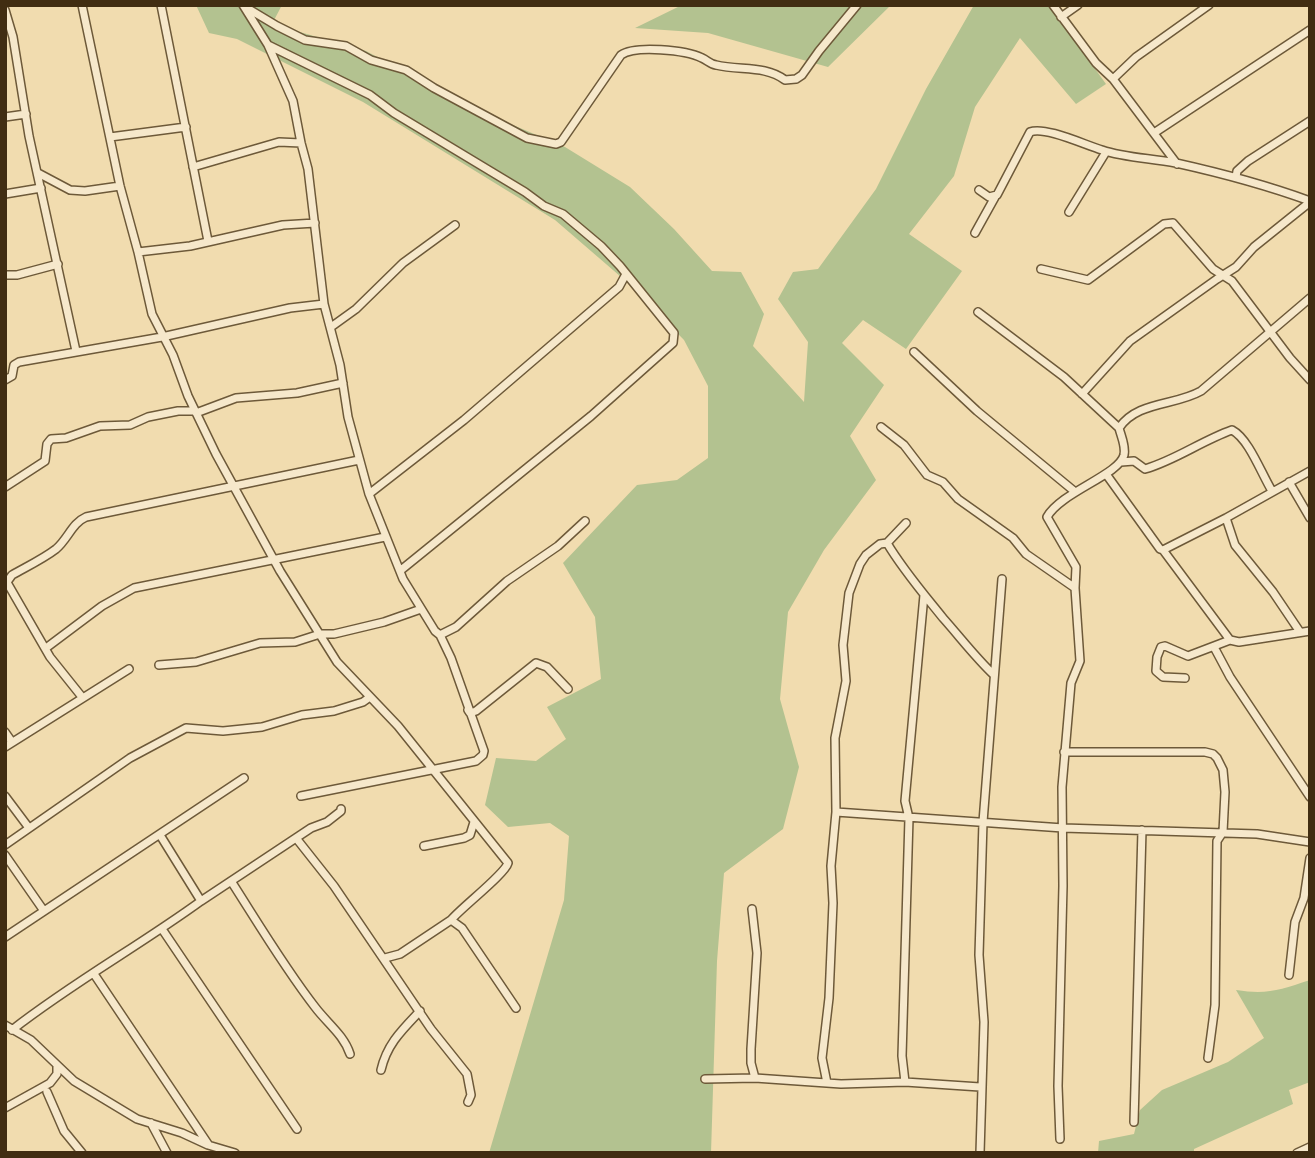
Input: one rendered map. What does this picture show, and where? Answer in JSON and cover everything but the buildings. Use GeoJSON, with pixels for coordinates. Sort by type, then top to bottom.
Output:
{"type":"FeatureCollection","features":[{"type":"Feature","properties":{"kind":"street"},"geometry":{"type":"LineString","coordinates":[[82,5],[120,186],[152,314],[173,355],[195,412],[233,486],[337,662],[398,726],[507,861],[508,866],[451,920],[400,954],[384,958]]}},
{"type":"Feature","properties":{"kind":"street"},"geometry":{"type":"LineString","coordinates":[[161,5],[208,241]]}},
{"type":"Feature","properties":{"kind":"street"},"geometry":{"type":"LineString","coordinates":[[243,6],[305,40],[346,46],[371,60],[406,70],[434,89],[527,138],[556,144],[561,142],[621,55],[628,51],[648,49],[685,54],[701,57],[718,66],[766,69],[785,80],[796,79],[858,5]]}},
{"type":"Feature","properties":{"kind":"street"},"geometry":{"type":"LineString","coordinates":[[1053,5],[1177,164]]}},
{"type":"Feature","properties":{"kind":"street"},"geometry":{"type":"LineString","coordinates":[[1061,17],[1079,5]]}},
{"type":"Feature","properties":{"kind":"street"},"geometry":{"type":"LineString","coordinates":[[1113,79],[1136,57],[1209,5]]}},
{"type":"Feature","properties":{"kind":"street"},"geometry":{"type":"LineString","coordinates":[[243,6],[276,53],[370,95],[394,113],[544,206],[563,214],[601,246],[674,333],[673,343],[591,416],[401,569]]}},
{"type":"Feature","properties":{"kind":"street"},"geometry":{"type":"LineString","coordinates":[[5,10],[76,351]]}},
{"type":"Feature","properties":{"kind":"street"},"geometry":{"type":"LineString","coordinates":[[1154,133],[1310,30]]}},
{"type":"Feature","properties":{"kind":"street"},"geometry":{"type":"LineString","coordinates":[[276,53],[293,101],[308,169],[324,304],[343,383],[348,417],[369,494],[404,579],[440,635],[451,658],[484,751],[476,761],[301,796]]}},
{"type":"Feature","properties":{"kind":"street"},"geometry":{"type":"LineString","coordinates":[[5,117],[26,114]]}},
{"type":"Feature","properties":{"kind":"street"},"geometry":{"type":"LineString","coordinates":[[1236,177],[1237,171],[1248,162],[1310,121]]}},
{"type":"Feature","properties":{"kind":"street"},"geometry":{"type":"LineString","coordinates":[[110,137],[186,127]]}},
{"type":"Feature","properties":{"kind":"street"},"geometry":{"type":"LineString","coordinates":[[975,233],[1031,131],[1050,133],[1106,152],[1236,177],[1310,201]]}},
{"type":"Feature","properties":{"kind":"street"},"geometry":{"type":"LineString","coordinates":[[193,167],[279,142],[301,143]]}},
{"type":"Feature","properties":{"kind":"street"},"geometry":{"type":"LineString","coordinates":[[1069,212],[1106,152]]}},
{"type":"Feature","properties":{"kind":"street"},"geometry":{"type":"LineString","coordinates":[[38,173],[70,190],[85,191],[120,186]]}},
{"type":"Feature","properties":{"kind":"street"},"geometry":{"type":"LineString","coordinates":[[5,194],[41,188]]}},
{"type":"Feature","properties":{"kind":"street"},"geometry":{"type":"LineString","coordinates":[[979,190],[989,197],[995,197]]}},
{"type":"Feature","properties":{"kind":"street"},"geometry":{"type":"LineString","coordinates":[[1082,394],[1136,336],[1225,276],[1254,247],[1310,201]]}},
{"type":"Feature","properties":{"kind":"street"},"geometry":{"type":"LineString","coordinates":[[1041,269],[1083,281],[1092,279],[1121,253],[1169,222],[1178,227],[1213,269],[1232,281],[1310,380]]}},
{"type":"Feature","properties":{"kind":"street"},"geometry":{"type":"LineString","coordinates":[[138,252],[160,251],[283,225],[315,223]]}},
{"type":"Feature","properties":{"kind":"street"},"geometry":{"type":"LineString","coordinates":[[331,327],[356,309],[404,263],[455,225]]}},
{"type":"Feature","properties":{"kind":"street"},"geometry":{"type":"LineString","coordinates":[[5,275],[17,275],[58,264]]}},
{"type":"Feature","properties":{"kind":"street"},"geometry":{"type":"LineString","coordinates":[[369,494],[464,420],[619,287],[626,274]]}},
{"type":"Feature","properties":{"kind":"street"},"geometry":{"type":"LineString","coordinates":[[1119,428],[1129,415],[1201,391],[1310,298]]}},
{"type":"Feature","properties":{"kind":"street"},"geometry":{"type":"LineString","coordinates":[[5,380],[12,376],[16,363],[162,337],[280,310],[324,304]]}},
{"type":"Feature","properties":{"kind":"street"},"geometry":{"type":"LineString","coordinates":[[978,312],[1064,377],[1119,428],[1124,450],[1121,462]]}},
{"type":"Feature","properties":{"kind":"street"},"geometry":{"type":"LineString","coordinates":[[914,352],[976,411],[1074,491]]}},
{"type":"Feature","properties":{"kind":"street"},"geometry":{"type":"LineString","coordinates":[[5,487],[45,461],[47,443],[51,439],[66,438],[100,426],[130,425],[148,417],[178,411],[195,412],[236,398],[297,393],[343,383]]}},
{"type":"Feature","properties":{"kind":"street"},"geometry":{"type":"LineString","coordinates":[[881,427],[904,445],[927,475],[943,482],[958,499],[1014,540],[1026,554],[1075,588]]}},
{"type":"Feature","properties":{"kind":"street"},"geometry":{"type":"LineString","coordinates":[[1060,1139],[1059,1012],[1064,752],[1071,683],[1080,661],[1076,567],[1047,517],[1074,491],[1106,474],[1121,462],[1134,461],[1145,469],[1174,458],[1206,439],[1235,430],[1272,491]]}},
{"type":"Feature","properties":{"kind":"street"},"geometry":{"type":"LineString","coordinates":[[82,697],[46,648],[7,578],[54,550],[80,520],[359,460]]}},
{"type":"Feature","properties":{"kind":"street"},"geometry":{"type":"LineString","coordinates":[[1163,551],[1310,471]]}},
{"type":"Feature","properties":{"kind":"street"},"geometry":{"type":"LineString","coordinates":[[1106,474],[1230,640]]}},
{"type":"Feature","properties":{"kind":"street"},"geometry":{"type":"LineString","coordinates":[[1289,482],[1310,518]]}},
{"type":"Feature","properties":{"kind":"street"},"geometry":{"type":"LineString","coordinates":[[1226,518],[1235,545],[1273,592],[1300,632]]}},
{"type":"Feature","properties":{"kind":"street"},"geometry":{"type":"LineString","coordinates":[[440,635],[456,626],[507,581],[558,546],[585,521]]}},
{"type":"Feature","properties":{"kind":"street"},"geometry":{"type":"LineString","coordinates":[[827,1083],[822,1058],[829,998],[833,902],[831,866],[836,812],[835,738],[846,681],[844,645],[849,593],[866,555],[880,544],[887,543],[906,523]]}},
{"type":"Feature","properties":{"kind":"street"},"geometry":{"type":"LineString","coordinates":[[46,648],[102,606],[134,589],[385,537]]}},
{"type":"Feature","properties":{"kind":"street"},"geometry":{"type":"LineString","coordinates":[[887,543],[899,564],[924,595],[994,675]]}},
{"type":"Feature","properties":{"kind":"street"},"geometry":{"type":"LineString","coordinates":[[980,1153],[984,1022],[979,955],[983,822],[1002,579]]}},
{"type":"Feature","properties":{"kind":"street"},"geometry":{"type":"LineString","coordinates":[[905,1082],[903,1034],[909,818],[905,802],[924,595]]}},
{"type":"Feature","properties":{"kind":"street"},"geometry":{"type":"LineString","coordinates":[[159,665],[196,662],[260,643],[295,642],[320,634],[334,634],[421,609]]}},
{"type":"Feature","properties":{"kind":"street"},"geometry":{"type":"LineString","coordinates":[[1288,633],[1290,617]]}},
{"type":"Feature","properties":{"kind":"street"},"geometry":{"type":"LineString","coordinates":[[1185,678],[1163,677],[1156,671],[1161,647],[1165,646],[1188,656],[1230,640],[1239,642],[1310,631]]}},
{"type":"Feature","properties":{"kind":"street"},"geometry":{"type":"LineString","coordinates":[[1214,647],[1230,677],[1310,797]]}},
{"type":"Feature","properties":{"kind":"street"},"geometry":{"type":"LineString","coordinates":[[468,710],[470,713],[474,712],[536,663],[547,667],[568,689]]}},
{"type":"Feature","properties":{"kind":"street"},"geometry":{"type":"LineString","coordinates":[[5,732],[9,745],[129,669]]}},
{"type":"Feature","properties":{"kind":"street"},"geometry":{"type":"LineString","coordinates":[[5,845],[130,758],[186,728],[223,731],[262,727],[302,715],[334,711],[363,702],[370,697]]}},
{"type":"Feature","properties":{"kind":"street"},"geometry":{"type":"LineString","coordinates":[[1064,752],[1205,752],[1213,754],[1223,770],[1223,832],[1217,841],[1215,1005],[1208,1058]]}},
{"type":"Feature","properties":{"kind":"street"},"geometry":{"type":"LineString","coordinates":[[5,937],[244,778]]}},
{"type":"Feature","properties":{"kind":"street"},"geometry":{"type":"LineString","coordinates":[[5,796],[29,828]]}},
{"type":"Feature","properties":{"kind":"street"},"geometry":{"type":"LineString","coordinates":[[235,1153],[137,1119],[74,1081],[39,1046],[9,1028],[296,838],[334,817],[341,809]]}},
{"type":"Feature","properties":{"kind":"street"},"geometry":{"type":"LineString","coordinates":[[836,812],[1063,828],[1257,834],[1310,842]]}},
{"type":"Feature","properties":{"kind":"street"},"geometry":{"type":"LineString","coordinates":[[424,846],[467,837],[474,822]]}},
{"type":"Feature","properties":{"kind":"street"},"geometry":{"type":"LineString","coordinates":[[1134,1122],[1142,830]]}},
{"type":"Feature","properties":{"kind":"street"},"geometry":{"type":"LineString","coordinates":[[160,835],[201,901]]}},
{"type":"Feature","properties":{"kind":"street"},"geometry":{"type":"LineString","coordinates":[[296,838],[334,886],[467,1074],[471,1095],[468,1102]]}},
{"type":"Feature","properties":{"kind":"street"},"geometry":{"type":"LineString","coordinates":[[5,855],[44,911]]}},
{"type":"Feature","properties":{"kind":"street"},"geometry":{"type":"LineString","coordinates":[[1289,975],[1295,922],[1304,898],[1310,858]]}},
{"type":"Feature","properties":{"kind":"street"},"geometry":{"type":"LineString","coordinates":[[231,881],[315,1008],[343,1040],[350,1055]]}},
{"type":"Feature","properties":{"kind":"street"},"geometry":{"type":"LineString","coordinates":[[752,909],[757,953],[751,1049],[755,1078]]}},
{"type":"Feature","properties":{"kind":"street"},"geometry":{"type":"LineString","coordinates":[[451,920],[462,928],[516,1008]]}},
{"type":"Feature","properties":{"kind":"street"},"geometry":{"type":"LineString","coordinates":[[162,929],[297,1129]]}},
{"type":"Feature","properties":{"kind":"street"},"geometry":{"type":"LineString","coordinates":[[94,974],[208,1145]]}},
{"type":"Feature","properties":{"kind":"street"},"geometry":{"type":"LineString","coordinates":[[381,1070],[393,1039],[420,1011]]}},
{"type":"Feature","properties":{"kind":"street"},"geometry":{"type":"LineString","coordinates":[[5,1108],[43,1091],[57,1074],[57,1066]]}},
{"type":"Feature","properties":{"kind":"street"},"geometry":{"type":"LineString","coordinates":[[705,1079],[755,1078],[827,1083],[905,1082],[981,1087]]}},
{"type":"Feature","properties":{"kind":"street"},"geometry":{"type":"LineString","coordinates":[[43,1091],[64,1130],[82,1153]]}},
{"type":"Feature","properties":{"kind":"street"},"geometry":{"type":"LineString","coordinates":[[151,1123],[167,1153]]}},
{"type":"Feature","properties":{"kind":"street"},"geometry":{"type":"LineString","coordinates":[[1297,1153],[1310,1147]]}},
{"type":"Feature","properties":{"kind":"green space"},"geometry":{"type":"Polygon","coordinates":[[[196,5],[282,5],[272,24],[366,51],[475,109],[565,147],[630,187],[674,229],[712,271],[741,272],[764,314],[753,346],[804,402],[808,342],[778,299],[793,272],[818,269],[876,189],[926,89],[974,5],[1054,5],[1065,27],[1106,84],[1076,104],[1020,38],[975,107],[954,176],[909,234],[962,271],[906,349],[863,320],[842,343],[884,385],[850,436],[876,480],[824,550],[788,612],[780,699],[799,767],[783,829],[724,873],[717,961],[711,1153],[489,1153],[564,900],[569,836],[550,823],[508,827],[485,805],[496,758],[536,761],[566,739],[547,707],[601,679],[595,617],[563,563],[637,485],[677,480],[708,458],[708,386],[684,340],[628,283],[555,220],[363,102],[237,39],[209,33],[196,5]]]}},
{"type":"Feature","properties":{"kind":"green space"},"geometry":{"type":"Polygon","coordinates":[[[682,5],[891,5],[828,67],[708,33],[635,28],[682,5]]]}},
{"type":"Feature","properties":{"kind":"green space"},"geometry":{"type":"Polygon","coordinates":[[[1310,980],[1310,1082],[1289,1090],[1293,1104],[1194,1149],[1194,1153],[1098,1153],[1099,1141],[1134,1134],[1140,1110],[1162,1090],[1228,1062],[1264,1038],[1236,990],[1273,991],[1310,980]]]}}]}
